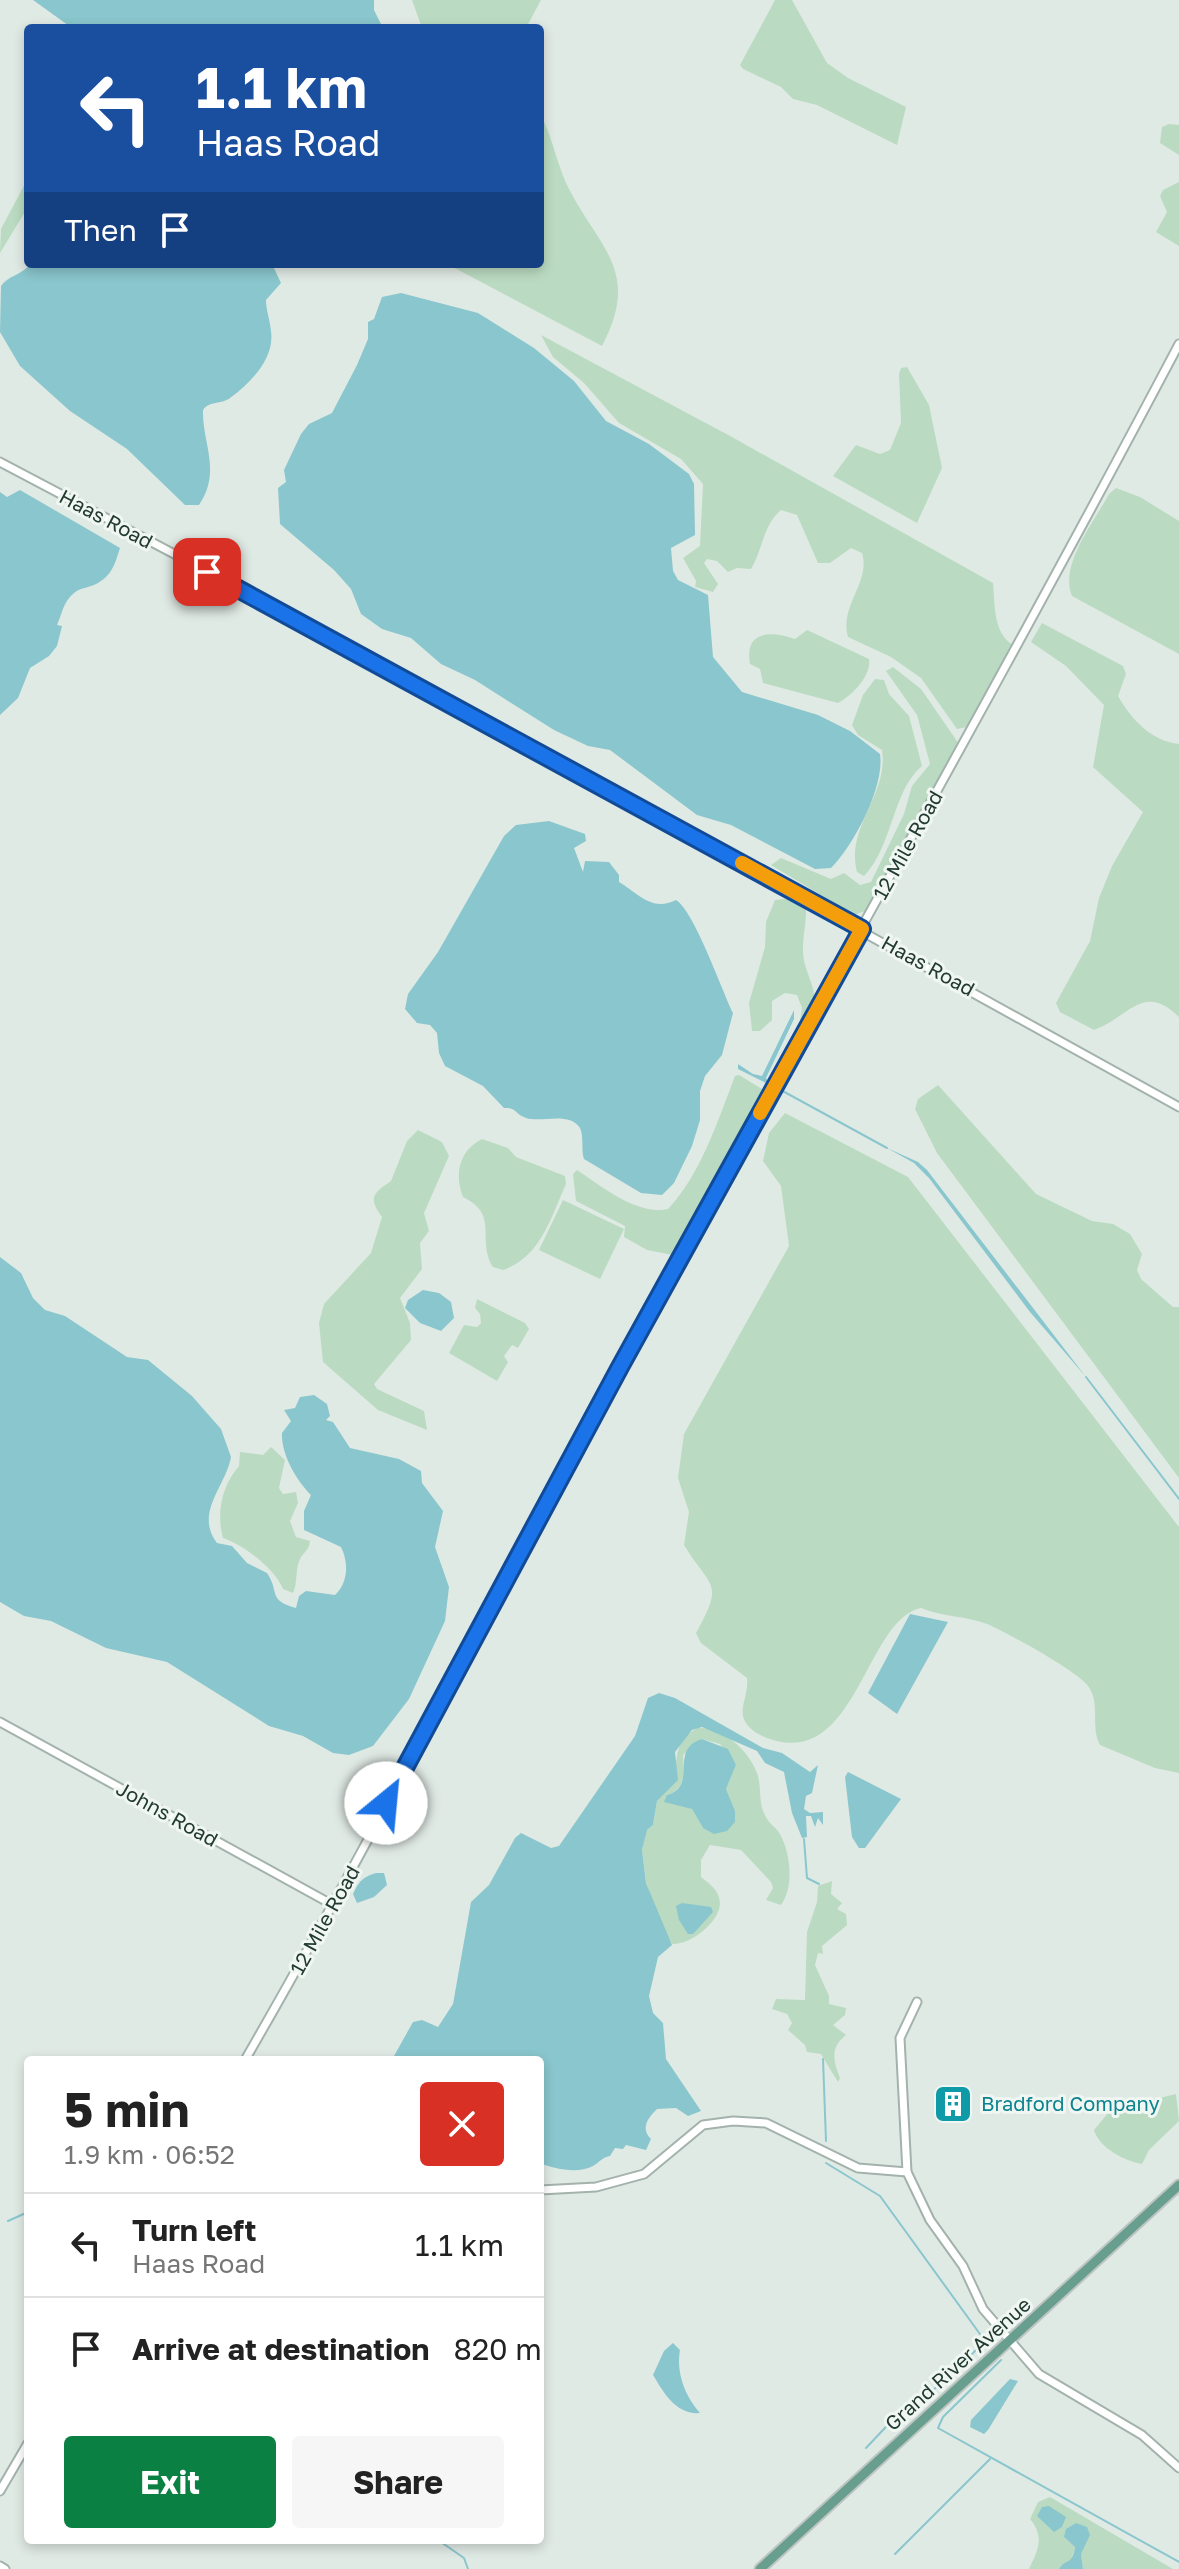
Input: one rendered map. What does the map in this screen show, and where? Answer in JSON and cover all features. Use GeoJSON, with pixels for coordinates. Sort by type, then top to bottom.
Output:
{"type":"FeatureCollection","features":[{"type":"Feature","properties":{"kind":"main road","name":"Grand River Avenue"},"geometry":{"type":"LineString","coordinates":[[760,2569],[1179,2185]]}},
{"type":"Feature","properties":{"kind":"street","name":"12 Mile Road"},"geometry":{"type":"LineString","coordinates":[[247,2056],[333,1905],[620,1367],[1179,344]]}},
{"type":"Feature","properties":{"kind":"street","name":"Haas Road"},"geometry":{"type":"LineString","coordinates":[[0,462],[286,613],[1179,1107]]}},
{"type":"Feature","properties":{"kind":"street","name":"Johns Road"},"geometry":{"type":"LineString","coordinates":[[0,1722],[333,1905]]}},
{"type":"Feature","properties":{"kind":"street"},"geometry":{"type":"LineString","coordinates":[[917,2002],[900,2038],[907,2172],[930,2220],[963,2266],[983,2309],[1046,2380],[1142,2435],[1179,2468]]}},
{"type":"Feature","properties":{"kind":"street"},"geometry":{"type":"LineString","coordinates":[[544,2190],[596,2187],[644,2174],[703,2125],[733,2121],[766,2123],[858,2168],[907,2172]]}},
{"type":"Feature","properties":{"kind":"street"},"geometry":{"type":"LineString","coordinates":[[0,2491],[24,2450]]}},
{"type":"Feature","properties":{"kind":"green space"},"geometry":{"type":"Polygon","coordinates":[[[412,0],[541,0],[528,24],[421,24],[412,0]]]}},
{"type":"Feature","properties":{"kind":"green space"},"geometry":{"type":"Polygon","coordinates":[[[775,0],[792,0],[827,63],[848,78],[906,107],[897,145],[817,105],[793,99],[781,87],[743,69],[740,65],[775,0]]]}},
{"type":"Feature","properties":{"kind":"green space"},"geometry":{"type":"Polygon","coordinates":[[[544,122],[566,183],[611,259],[617,277],[618,297],[602,346],[455,268],[544,268],[544,122]]]}},
{"type":"Feature","properties":{"kind":"green space"},"geometry":{"type":"Polygon","coordinates":[[[1179,125],[1179,155],[1160,143],[1162,127],[1179,125]]]}},
{"type":"Feature","properties":{"kind":"green space"},"geometry":{"type":"Polygon","coordinates":[[[1179,182],[1179,246],[1156,232],[1167,212],[1160,196],[1163,190],[1179,182]]]}},
{"type":"Feature","properties":{"kind":"green space"},"geometry":{"type":"Polygon","coordinates":[[[24,186],[24,214],[0,253],[1,229],[24,186]]]}},
{"type":"Feature","properties":{"kind":"green space"},"geometry":{"type":"Polygon","coordinates":[[[541,335],[732,437],[993,583],[998,626],[1013,645],[967,727],[957,729],[921,678],[891,657],[848,637],[848,615],[864,564],[862,553],[851,548],[830,563],[818,563],[797,515],[781,510],[775,516],[751,569],[737,568],[728,572],[717,561],[707,559],[704,563],[718,584],[713,592],[695,587],[696,581],[683,558],[700,546],[703,484],[681,459],[619,423],[584,383],[553,357],[541,335]]]}},
{"type":"Feature","properties":{"kind":"green space"},"geometry":{"type":"Polygon","coordinates":[[[907,367],[929,405],[942,468],[917,523],[833,476],[856,445],[880,454],[890,450],[901,423],[899,374],[901,368],[907,367]]]}},
{"type":"Feature","properties":{"kind":"green space"},"geometry":{"type":"Polygon","coordinates":[[[1116,488],[1140,497],[1179,521],[1179,654],[1072,596],[1069,584],[1074,557],[1087,530],[1116,488]]]}},
{"type":"Feature","properties":{"kind":"green space"},"geometry":{"type":"Polygon","coordinates":[[[1042,623],[1123,666],[1126,674],[1118,696],[1129,713],[1151,734],[1179,744],[1179,1017],[1155,1002],[1145,1002],[1094,1030],[1060,1012],[1056,1003],[1090,941],[1099,898],[1112,866],[1143,812],[1093,767],[1104,705],[1066,666],[1031,642],[1042,623]]]}},
{"type":"Feature","properties":{"kind":"green space"},"geometry":{"type":"Polygon","coordinates":[[[807,630],[869,659],[867,672],[860,684],[838,703],[763,683],[760,669],[750,664],[749,653],[755,639],[769,634],[795,639],[807,630]]]}},
{"type":"Feature","properties":{"kind":"green space"},"geometry":{"type":"Polygon","coordinates":[[[893,667],[921,689],[959,744],[865,911],[854,915],[771,865],[781,858],[831,879],[844,873],[860,885],[871,882],[904,814],[912,786],[930,764],[917,715],[886,671],[893,667]]]}},
{"type":"Feature","properties":{"kind":"green space"},"geometry":{"type":"Polygon","coordinates":[[[875,679],[884,680],[889,694],[909,716],[922,766],[904,790],[881,850],[864,876],[857,872],[857,840],[879,782],[882,750],[858,735],[852,725],[863,695],[875,679]]]}},
{"type":"Feature","properties":{"kind":"green space"},"geometry":{"type":"Polygon","coordinates":[[[775,900],[799,901],[806,910],[803,949],[815,997],[813,1007],[809,1017],[799,1027],[802,1008],[797,995],[785,993],[772,1001],[772,1020],[760,1031],[752,1031],[749,1003],[765,947],[766,922],[775,900]]]}},
{"type":"Feature","properties":{"kind":"green space"},"geometry":{"type":"Polygon","coordinates":[[[739,1075],[767,1092],[677,1253],[647,1250],[624,1237],[625,1226],[576,1201],[573,1174],[577,1170],[632,1204],[656,1210],[668,1209],[690,1180],[735,1076],[739,1075]]]}},
{"type":"Feature","properties":{"kind":"green space"},"geometry":{"type":"Polygon","coordinates":[[[938,1085],[1036,1194],[1092,1221],[1113,1224],[1130,1234],[1142,1254],[1137,1270],[1141,1279],[1173,1307],[1179,1307],[1179,1478],[937,1153],[915,1109],[918,1099],[938,1085]]]}},
{"type":"Feature","properties":{"kind":"green space"},"geometry":{"type":"Polygon","coordinates":[[[785,1113],[908,1177],[1179,1527],[1179,1773],[1155,1768],[1100,1745],[1092,1693],[1081,1679],[1056,1662],[987,1624],[921,1608],[902,1618],[886,1637],[858,1688],[824,1731],[801,1742],[773,1740],[746,1723],[743,1710],[747,1678],[701,1643],[696,1633],[712,1594],[707,1578],[684,1545],[689,1512],[678,1478],[684,1434],[789,1246],[781,1186],[763,1161],[769,1133],[785,1113]]]}},
{"type":"Feature","properties":{"kind":"green space"},"geometry":{"type":"Polygon","coordinates":[[[418,1130],[442,1142],[449,1156],[424,1213],[429,1231],[420,1243],[422,1269],[400,1298],[410,1323],[411,1340],[374,1384],[377,1389],[424,1411],[427,1430],[378,1410],[323,1362],[319,1323],[324,1304],[371,1253],[382,1217],[374,1196],[391,1181],[407,1141],[418,1130]]]}},
{"type":"Feature","properties":{"kind":"green space"},"geometry":{"type":"Polygon","coordinates":[[[482,1139],[508,1148],[516,1157],[565,1176],[566,1184],[536,1246],[516,1264],[503,1270],[493,1267],[488,1257],[481,1212],[463,1197],[460,1189],[460,1164],[468,1150],[482,1139]]]}},
{"type":"Feature","properties":{"kind":"green space"},"geometry":{"type":"Polygon","coordinates":[[[563,1200],[624,1229],[600,1279],[539,1250],[563,1200]]]}},
{"type":"Feature","properties":{"kind":"green space"},"geometry":{"type":"Polygon","coordinates":[[[477,1299],[525,1323],[529,1329],[518,1348],[512,1345],[504,1356],[508,1362],[497,1381],[449,1353],[464,1325],[477,1327],[481,1323],[480,1314],[475,1308],[477,1299]]]}},
{"type":"Feature","properties":{"kind":"green space"},"geometry":{"type":"Polygon","coordinates":[[[271,1447],[285,1460],[279,1488],[283,1494],[296,1492],[298,1503],[290,1521],[296,1537],[310,1541],[298,1563],[293,1593],[283,1589],[258,1559],[223,1538],[221,1529],[222,1500],[228,1482],[239,1466],[240,1452],[263,1455],[271,1447]]]}},
{"type":"Feature","properties":{"kind":"green space"},"geometry":{"type":"Polygon","coordinates":[[[697,1728],[706,1728],[725,1735],[741,1748],[753,1764],[763,1810],[784,1842],[789,1861],[789,1880],[781,1905],[766,1900],[773,1888],[771,1882],[741,1850],[710,1845],[701,1860],[701,1877],[718,1895],[718,1911],[702,1932],[687,1941],[672,1944],[660,1923],[646,1882],[642,1850],[646,1831],[653,1825],[657,1801],[675,1781],[678,1751],[697,1728]],[[702,1739],[683,1755],[681,1784],[667,1795],[692,1809],[703,1828],[735,1812],[726,1789],[736,1765],[720,1744],[702,1739]]]}},
{"type":"Feature","properties":{"kind":"green space"},"geometry":{"type":"Polygon","coordinates":[[[832,1881],[831,1894],[842,1903],[837,1909],[846,1914],[847,1925],[822,1946],[823,1954],[818,1953],[815,1965],[829,1996],[829,2004],[846,2008],[845,2015],[833,2025],[846,2035],[835,2049],[838,2082],[821,2054],[807,2052],[805,2045],[788,2030],[792,2023],[787,2014],[772,2009],[776,1999],[805,2000],[807,1932],[817,1902],[818,1886],[832,1881]]]}},
{"type":"Feature","properties":{"kind":"green space"},"geometry":{"type":"Polygon","coordinates":[[[1176,2094],[1179,2121],[1149,2150],[1142,2164],[1114,2153],[1097,2137],[1094,2130],[1108,2113],[1133,2112],[1147,2101],[1176,2094]]]}},
{"type":"Feature","properties":{"kind":"green space"},"geometry":{"type":"Polygon","coordinates":[[[1050,2497],[1173,2569],[1083,2569],[1081,2554],[1084,2543],[1064,2537],[1075,2547],[1070,2564],[1059,2569],[1029,2569],[1039,2538],[1030,2519],[1038,2502],[1050,2497]]]}},
{"type":"Feature","properties":{"kind":"water"},"geometry":{"type":"Polygon","coordinates":[[[33,0],[374,0],[374,10],[381,24],[66,24],[33,0]]]}},
{"type":"Feature","properties":{"kind":"water"},"geometry":{"type":"Polygon","coordinates":[[[26,268],[274,268],[281,283],[266,300],[271,341],[265,361],[238,392],[203,410],[210,469],[206,493],[199,505],[185,505],[127,449],[70,411],[20,366],[0,332],[1,286],[26,268]]]}},
{"type":"Feature","properties":{"kind":"water"},"geometry":{"type":"Polygon","coordinates":[[[401,293],[478,313],[534,348],[574,381],[606,421],[649,444],[689,474],[694,484],[695,535],[671,548],[673,571],[678,580],[708,595],[713,657],[742,692],[818,715],[850,731],[880,754],[878,782],[873,798],[849,845],[831,868],[815,869],[731,825],[697,815],[610,750],[588,746],[554,730],[475,680],[441,664],[411,638],[382,629],[361,614],[351,589],[334,570],[280,524],[278,488],[286,482],[284,470],[301,434],[309,424],[332,413],[357,365],[368,339],[368,322],[374,319],[382,297],[401,293]]]}},
{"type":"Feature","properties":{"kind":"water"},"geometry":{"type":"Polygon","coordinates":[[[20,490],[120,548],[113,568],[103,580],[77,591],[67,600],[57,625],[62,626],[57,646],[49,656],[30,668],[18,698],[0,715],[0,492],[7,497],[20,490]]]}},
{"type":"Feature","properties":{"kind":"water"},"geometry":{"type":"Polygon","coordinates":[[[549,821],[585,834],[586,841],[574,848],[583,872],[585,861],[609,862],[619,875],[619,882],[639,896],[660,904],[676,900],[683,907],[699,934],[733,1013],[722,1055],[705,1076],[700,1091],[700,1120],[692,1146],[674,1183],[662,1195],[641,1193],[584,1159],[581,1131],[575,1123],[562,1119],[523,1117],[504,1108],[483,1086],[445,1066],[439,1053],[437,1033],[430,1025],[417,1023],[405,1009],[408,994],[438,952],[504,836],[516,825],[549,821]]]}},
{"type":"Feature","properties":{"kind":"water"},"geometry":{"type":"Polygon","coordinates":[[[794,1010],[794,1019],[766,1078],[770,1085],[738,1069],[738,1064],[762,1076],[794,1010]]]}},
{"type":"Feature","properties":{"kind":"water"},"geometry":{"type":"Polygon","coordinates":[[[887,1148],[918,1162],[927,1170],[1086,1377],[1030,1312],[929,1178],[914,1163],[887,1148]]]}},
{"type":"Feature","properties":{"kind":"water"},"geometry":{"type":"Polygon","coordinates":[[[0,1257],[21,1273],[33,1298],[45,1310],[65,1316],[127,1357],[148,1360],[192,1396],[221,1429],[231,1457],[210,1510],[211,1532],[217,1543],[232,1546],[247,1563],[267,1573],[281,1602],[296,1608],[299,1596],[306,1591],[335,1595],[343,1585],[346,1566],[341,1547],[304,1530],[304,1511],[311,1495],[295,1474],[284,1449],[282,1433],[291,1421],[284,1410],[295,1408],[300,1397],[314,1395],[327,1404],[330,1416],[326,1420],[333,1422],[350,1448],[399,1459],[421,1471],[422,1483],[443,1511],[435,1547],[449,1587],[445,1621],[409,1699],[373,1746],[349,1755],[333,1753],[303,1736],[269,1726],[167,1662],[106,1648],[51,1621],[24,1616],[0,1602],[0,1257]]]}},
{"type":"Feature","properties":{"kind":"water"},"geometry":{"type":"Polygon","coordinates":[[[423,1290],[439,1293],[451,1302],[454,1318],[441,1331],[420,1323],[405,1308],[408,1300],[423,1290]]]}},
{"type":"Feature","properties":{"kind":"water"},"geometry":{"type":"Polygon","coordinates":[[[910,1614],[948,1622],[897,1714],[868,1693],[910,1614]]]}},
{"type":"Feature","properties":{"kind":"water"},"geometry":{"type":"Polygon","coordinates":[[[659,1693],[675,1698],[763,1748],[782,1753],[810,1772],[818,1765],[812,1793],[806,1796],[804,1809],[810,1813],[823,1812],[823,1825],[818,1818],[815,1827],[811,1816],[806,1816],[807,1837],[802,1838],[792,1813],[784,1772],[765,1763],[757,1751],[702,1727],[692,1730],[675,1752],[678,1780],[657,1801],[653,1825],[647,1830],[642,1850],[646,1883],[672,1945],[658,1957],[649,1996],[653,2013],[663,2023],[666,2059],[701,2111],[688,2116],[676,2108],[657,2109],[646,2123],[651,2139],[646,2150],[626,2145],[623,2149],[615,2148],[610,2156],[593,2166],[559,2169],[544,2164],[544,2056],[394,2056],[413,2022],[422,2020],[438,2027],[453,2004],[471,1902],[489,1885],[515,1838],[521,1833],[551,1848],[559,1846],[635,1736],[648,1698],[659,1693]]]}},
{"type":"Feature","properties":{"kind":"water"},"geometry":{"type":"Polygon","coordinates":[[[702,1739],[728,1749],[736,1765],[726,1789],[735,1811],[735,1822],[727,1831],[714,1834],[703,1828],[692,1809],[664,1802],[667,1795],[681,1784],[687,1751],[702,1739]]]}},
{"type":"Feature","properties":{"kind":"water"},"geometry":{"type":"Polygon","coordinates":[[[848,1772],[901,1799],[865,1848],[859,1848],[852,1837],[845,1777],[848,1772]]]}},
{"type":"Feature","properties":{"kind":"water"},"geometry":{"type":"Polygon","coordinates":[[[376,1873],[384,1873],[387,1885],[374,1897],[357,1903],[353,1894],[357,1886],[376,1873]]]}},
{"type":"Feature","properties":{"kind":"water"},"geometry":{"type":"Polygon","coordinates":[[[682,1903],[711,1907],[713,1912],[693,1934],[688,1934],[679,1920],[676,1906],[682,1903]]]}},
{"type":"Feature","properties":{"kind":"water"},"geometry":{"type":"Polygon","coordinates":[[[673,2343],[680,2350],[679,2367],[683,2384],[700,2413],[677,2407],[653,2375],[664,2351],[673,2343]]]}},
{"type":"Feature","properties":{"kind":"water"},"geometry":{"type":"Polygon","coordinates":[[[1010,2379],[1018,2381],[988,2430],[984,2434],[970,2427],[971,2420],[1010,2379]]]}},
{"type":"Feature","properties":{"kind":"water"},"geometry":{"type":"Polygon","coordinates":[[[1049,2506],[1066,2517],[1062,2527],[1054,2532],[1037,2516],[1042,2507],[1049,2506]]]}},
{"type":"Feature","properties":{"kind":"water"},"geometry":{"type":"Polygon","coordinates":[[[1076,2523],[1087,2527],[1090,2535],[1081,2554],[1083,2569],[1059,2569],[1074,2553],[1075,2547],[1064,2537],[1066,2529],[1076,2523]]]}},
{"type":"Feature","properties":{"kind":"waterway"},"geometry":{"type":"LineString","coordinates":[[779,1089],[887,1148]]}},
{"type":"Feature","properties":{"kind":"waterway"},"geometry":{"type":"LineString","coordinates":[[1086,1377],[1179,1499]]}},
{"type":"Feature","properties":{"kind":"waterway"},"geometry":{"type":"LineString","coordinates":[[804,1839],[807,1878],[819,1884]]}},
{"type":"Feature","properties":{"kind":"waterway"},"geometry":{"type":"LineString","coordinates":[[823,2059],[826,2141]]}},
{"type":"Feature","properties":{"kind":"waterway"},"geometry":{"type":"LineString","coordinates":[[826,2163],[880,2196],[985,2341],[943,2383],[900,2412],[866,2448]]}},
{"type":"Feature","properties":{"kind":"waterway"},"geometry":{"type":"LineString","coordinates":[[8,2221],[24,2214]]}},
{"type":"Feature","properties":{"kind":"waterway"},"geometry":{"type":"LineString","coordinates":[[1001,2360],[943,2417],[938,2428],[1179,2562]]}},
{"type":"Feature","properties":{"kind":"waterway"},"geometry":{"type":"LineString","coordinates":[[895,2554],[990,2459]]}},
{"type":"Feature","properties":{"kind":"waterway"},"geometry":{"type":"LineString","coordinates":[[444,2544],[464,2558],[468,2569]]}},
{"type":"Feature","properties":{"kind":"slow traffic"},"geometry":{"type":"LineString","coordinates":[[742,863],[862,929],[760,1113]]}},
{"type":"Feature","properties":{"kind":"place","name":"Bradford Company"},"geometry":{"type":"Point","coordinates":[953,2104]}},
{"type":"Feature","properties":{"kind":"route"},"geometry":{"type":"LineString","coordinates":[[207,572],[862,929],[620,1367],[386,1803]]}}]}
